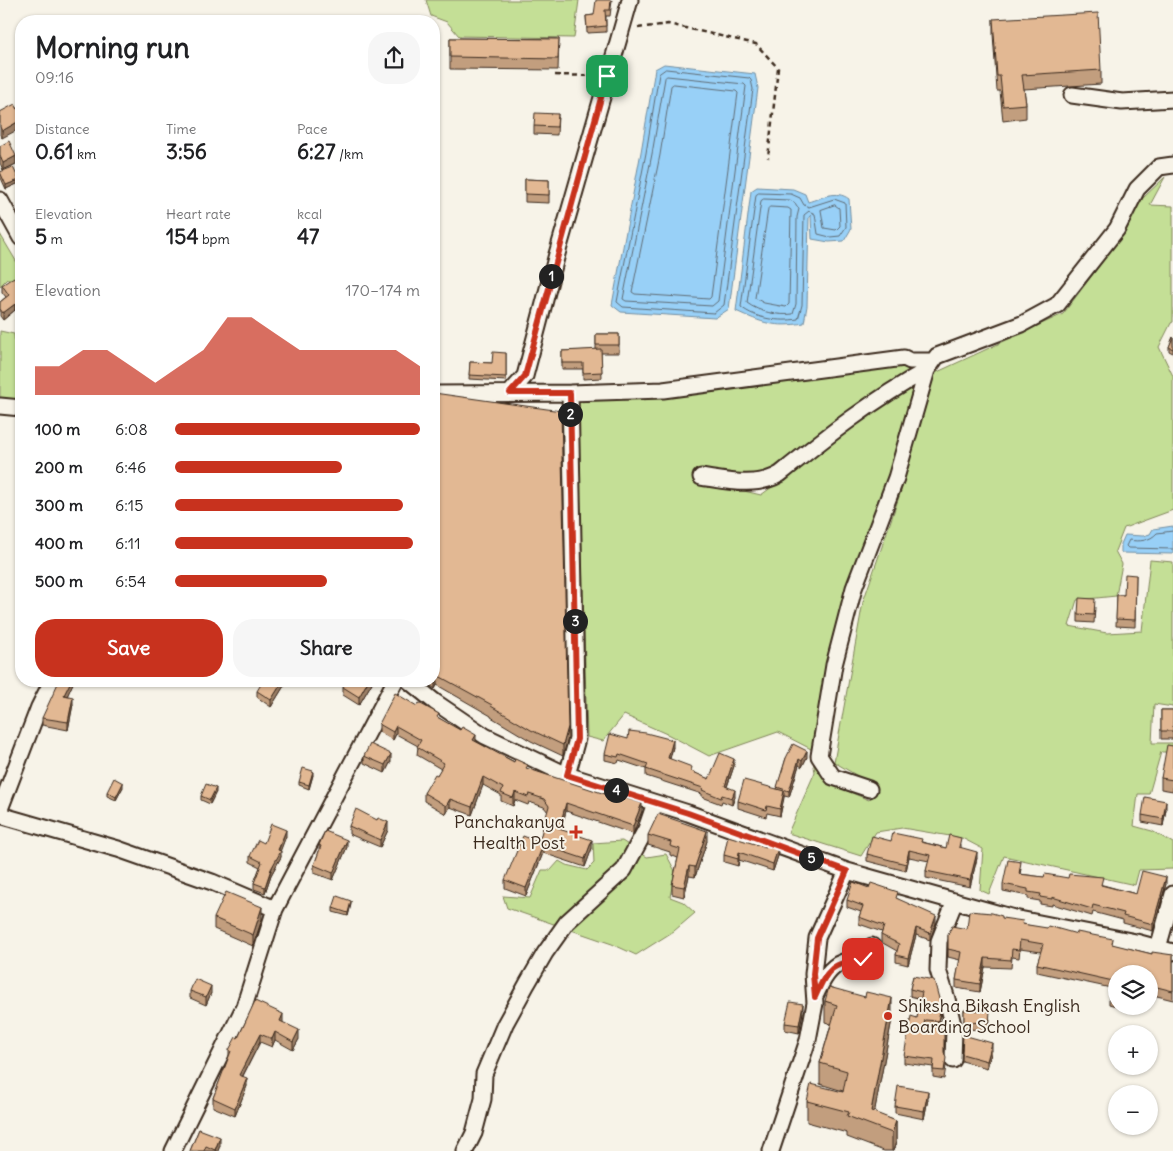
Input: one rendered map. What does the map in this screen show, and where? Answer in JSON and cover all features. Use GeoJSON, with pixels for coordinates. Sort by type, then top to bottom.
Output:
{"type":"FeatureCollection","features":[{"type":"Feature","properties":{"kind":"street"},"geometry":{"type":"LineString","coordinates":[[510,393],[525,376],[620,29],[630,0]]}},
{"type":"Feature","properties":{"kind":"street"},"geometry":{"type":"LineString","coordinates":[[1072,95],[1122,102],[1173,99]]}},
{"type":"Feature","properties":{"kind":"street"},"geometry":{"type":"LineString","coordinates":[[869,790],[833,777],[819,756],[834,665],[854,588],[896,478],[930,366],[937,356],[1022,324],[1057,305],[1118,229],[1137,189],[1159,166],[1173,165]]}},
{"type":"Feature","properties":{"kind":"street"},"geometry":{"type":"LineString","coordinates":[[0,200],[15,227]]}},
{"type":"Feature","properties":{"kind":"street"},"geometry":{"type":"LineString","coordinates":[[440,394],[663,390],[904,358],[930,366]]}},
{"type":"Feature","properties":{"kind":"street"},"geometry":{"type":"LineString","coordinates":[[702,477],[755,483],[770,480],[838,427],[930,366]]}},
{"type":"Feature","properties":{"kind":"street"},"geometry":{"type":"LineString","coordinates":[[567,775],[577,739],[570,393]]}},
{"type":"Feature","properties":{"kind":"street"},"geometry":{"type":"LineString","coordinates":[[0,406],[15,407]]}},
{"type":"Feature","properties":{"kind":"street"},"geometry":{"type":"LineString","coordinates":[[0,809],[39,707],[49,687]]}},
{"type":"Feature","properties":{"kind":"street"},"geometry":{"type":"LineString","coordinates":[[173,1151],[244,1006],[275,909],[392,687]]}},
{"type":"Feature","properties":{"kind":"street"},"geometry":{"type":"LineString","coordinates":[[416,687],[485,736],[567,775],[656,803],[847,871],[1014,918],[1136,942],[1173,952]]}},
{"type":"Feature","properties":{"kind":"street"},"geometry":{"type":"LineString","coordinates":[[465,1151],[474,1133],[483,1098],[484,1074],[505,1024],[545,953],[567,922],[624,870],[646,829],[656,803]]}},
{"type":"Feature","properties":{"kind":"street"},"geometry":{"type":"LineString","coordinates":[[0,815],[118,849],[204,879],[275,909]]}},
{"type":"Feature","properties":{"kind":"street"},"geometry":{"type":"LineString","coordinates":[[771,1151],[808,1040],[816,1003],[813,974],[817,938],[847,871]]}},
{"type":"Feature","properties":{"kind":"street"},"geometry":{"type":"LineString","coordinates":[[1158,948],[1173,894]]}},
{"type":"Feature","properties":{"kind":"street"},"geometry":{"type":"LineString","coordinates":[[953,1060],[954,1029],[938,970],[939,941],[955,901]]}},
{"type":"Feature","properties":{"kind":"street"},"geometry":{"type":"LineString","coordinates":[[815,997],[824,977],[832,968],[842,962],[870,956],[872,946]]}},
{"type":"Feature","properties":{"kind":"path"},"geometry":{"type":"LineString","coordinates":[[620,29],[668,24],[756,44],[778,68],[768,158]]}},
{"type":"Feature","properties":{"kind":"path"},"geometry":{"type":"LineString","coordinates":[[555,75],[607,76]]}},
{"type":"Feature","properties":{"kind":"green space"},"geometry":{"type":"Polygon","coordinates":[[[426,0],[579,0],[574,38],[459,36],[447,22],[440,19],[440,15],[431,15],[426,0]]]}},
{"type":"Feature","properties":{"kind":"green space"},"geometry":{"type":"Polygon","coordinates":[[[1165,177],[1150,205],[1173,206],[1173,322],[1159,347],[1173,376],[1173,510],[1124,528],[1115,551],[1122,564],[1116,596],[1077,600],[1069,626],[1107,633],[1142,631],[1150,560],[1173,562],[1173,707],[1154,704],[1152,743],[1173,743],[1173,752],[1161,752],[1149,794],[1138,794],[1134,826],[1152,831],[1173,843],[1173,869],[1139,870],[1135,885],[1004,856],[989,894],[980,890],[983,849],[962,838],[902,828],[876,832],[861,856],[788,833],[815,772],[811,749],[778,732],[709,756],[669,735],[624,715],[603,741],[587,737],[578,408],[576,398],[902,362],[923,366],[837,420],[796,455],[764,477],[700,470],[693,479],[761,495],[919,380],[815,752],[828,783],[869,800],[878,788],[834,762],[863,602],[901,491],[933,374],[1063,314],[1117,242],[1143,198],[1165,177]]]}},
{"type":"Feature","properties":{"kind":"green space"},"geometry":{"type":"Polygon","coordinates":[[[0,234],[15,259],[15,278],[7,279],[0,286],[0,234]]]}},
{"type":"Feature","properties":{"kind":"green space"},"geometry":{"type":"Polygon","coordinates":[[[0,331],[14,334],[15,399],[0,398],[0,331]]]}},
{"type":"Feature","properties":{"kind":"green space"},"geometry":{"type":"Polygon","coordinates":[[[622,841],[647,857],[666,854],[675,871],[670,897],[683,902],[695,913],[674,931],[636,955],[612,944],[507,908],[503,896],[530,898],[542,870],[551,870],[559,861],[566,865],[587,870],[594,863],[593,843],[622,841]]]}},
{"type":"Feature","properties":{"kind":"water"},"geometry":{"type":"Polygon","coordinates":[[[664,64],[755,74],[758,88],[729,309],[715,318],[621,312],[612,305],[655,69],[664,64]]]}},
{"type":"Feature","properties":{"kind":"water"},"geometry":{"type":"Polygon","coordinates":[[[757,187],[793,189],[805,194],[808,202],[834,194],[849,199],[851,229],[844,241],[829,242],[812,239],[811,215],[809,217],[807,306],[804,323],[777,325],[754,319],[736,311],[751,191],[757,187]]]}},
{"type":"Feature","properties":{"kind":"water"},"geometry":{"type":"Polygon","coordinates":[[[1173,526],[1173,554],[1121,553],[1121,544],[1125,535],[1143,536],[1150,534],[1153,529],[1173,526]]]}},
{"type":"Feature","properties":{"kind":"building"},"geometry":{"type":"Polygon","coordinates":[[[596,0],[611,0],[610,10],[605,10],[606,26],[587,28],[586,16],[594,15],[596,0]]]}},
{"type":"Feature","properties":{"kind":"building"},"geometry":{"type":"Polygon","coordinates":[[[1098,13],[1101,70],[1022,75],[1026,104],[1003,106],[1000,76],[997,76],[993,19],[1098,13]]]}},
{"type":"Feature","properties":{"kind":"building"},"geometry":{"type":"Polygon","coordinates":[[[450,38],[559,39],[558,59],[450,57],[450,38]]]}},
{"type":"Feature","properties":{"kind":"building"},"geometry":{"type":"Polygon","coordinates":[[[15,104],[15,123],[2,131],[0,127],[0,112],[15,104]]]}},
{"type":"Feature","properties":{"kind":"building"},"geometry":{"type":"Polygon","coordinates":[[[535,113],[558,114],[557,127],[534,126],[535,113]]]}},
{"type":"Feature","properties":{"kind":"building"},"geometry":{"type":"Polygon","coordinates":[[[9,141],[15,157],[3,163],[0,156],[0,146],[9,141]]]}},
{"type":"Feature","properties":{"kind":"building"},"geometry":{"type":"Polygon","coordinates":[[[13,167],[15,182],[6,185],[0,172],[13,167]]]}},
{"type":"Feature","properties":{"kind":"building"},"geometry":{"type":"Polygon","coordinates":[[[525,179],[549,180],[549,195],[525,194],[525,179]]]}},
{"type":"Feature","properties":{"kind":"building"},"geometry":{"type":"Polygon","coordinates":[[[14,277],[15,278],[15,304],[3,313],[0,309],[0,302],[9,295],[2,285],[14,277]]]}},
{"type":"Feature","properties":{"kind":"building"},"geometry":{"type":"Polygon","coordinates":[[[596,334],[619,334],[619,345],[596,345],[596,334]]]}},
{"type":"Feature","properties":{"kind":"building"},"geometry":{"type":"Polygon","coordinates":[[[1173,337],[1173,349],[1169,347],[1173,337]]]}},
{"type":"Feature","properties":{"kind":"building"},"geometry":{"type":"Polygon","coordinates":[[[601,349],[602,372],[583,373],[583,363],[562,363],[562,351],[601,349]]]}},
{"type":"Feature","properties":{"kind":"building"},"geometry":{"type":"Polygon","coordinates":[[[493,352],[506,353],[506,377],[469,375],[470,362],[492,363],[493,352]]]}},
{"type":"Feature","properties":{"kind":"building"},"geometry":{"type":"Polygon","coordinates":[[[440,394],[561,411],[568,727],[563,745],[531,730],[492,705],[440,677],[440,394]]]}},
{"type":"Feature","properties":{"kind":"building"},"geometry":{"type":"Polygon","coordinates":[[[1125,574],[1136,575],[1135,620],[1116,619],[1117,595],[1124,595],[1125,574]]]}},
{"type":"Feature","properties":{"kind":"building"},"geometry":{"type":"Polygon","coordinates":[[[1079,598],[1095,599],[1094,615],[1078,614],[1079,598]]]}},
{"type":"Feature","properties":{"kind":"building"},"geometry":{"type":"Polygon","coordinates":[[[56,687],[68,687],[64,695],[73,697],[68,722],[42,718],[56,687]]]}},
{"type":"Feature","properties":{"kind":"building"},"geometry":{"type":"Polygon","coordinates":[[[259,687],[279,687],[271,700],[257,691],[259,687]]]}},
{"type":"Feature","properties":{"kind":"building"},"geometry":{"type":"Polygon","coordinates":[[[343,687],[365,687],[359,697],[343,687]]]}},
{"type":"Feature","properties":{"kind":"building"},"geometry":{"type":"Polygon","coordinates":[[[395,693],[417,706],[419,703],[439,714],[437,717],[460,730],[462,727],[476,735],[473,740],[514,762],[515,759],[528,765],[526,768],[605,794],[605,792],[642,803],[633,826],[566,803],[559,829],[592,840],[585,859],[543,845],[526,888],[505,880],[523,836],[539,842],[549,806],[544,799],[529,794],[528,797],[515,792],[513,798],[501,793],[503,788],[483,777],[472,807],[450,799],[446,806],[424,793],[444,763],[417,747],[421,740],[396,726],[393,732],[379,724],[395,693]]]}},
{"type":"Feature","properties":{"kind":"building"},"geometry":{"type":"Polygon","coordinates":[[[1161,710],[1173,710],[1173,731],[1161,731],[1161,710]]]}},
{"type":"Feature","properties":{"kind":"building"},"geometry":{"type":"Polygon","coordinates":[[[629,731],[673,740],[668,758],[692,767],[691,771],[709,779],[720,753],[734,759],[725,786],[735,790],[732,798],[722,795],[721,798],[702,790],[703,788],[646,769],[648,764],[619,754],[618,757],[605,754],[610,734],[628,739],[629,731]]]}},
{"type":"Feature","properties":{"kind":"building"},"geometry":{"type":"Polygon","coordinates":[[[370,744],[391,754],[385,765],[364,756],[370,744]]]}},
{"type":"Feature","properties":{"kind":"building"},"geometry":{"type":"Polygon","coordinates":[[[793,744],[807,751],[802,761],[799,759],[789,791],[777,787],[786,758],[793,744]]]}},
{"type":"Feature","properties":{"kind":"building"},"geometry":{"type":"Polygon","coordinates":[[[1167,745],[1173,746],[1173,780],[1161,778],[1167,745]]]}},
{"type":"Feature","properties":{"kind":"building"},"geometry":{"type":"Polygon","coordinates":[[[303,768],[313,771],[309,785],[299,782],[303,768]]]}},
{"type":"Feature","properties":{"kind":"building"},"geometry":{"type":"Polygon","coordinates":[[[114,778],[123,783],[116,797],[107,792],[114,778]]]}},
{"type":"Feature","properties":{"kind":"building"},"geometry":{"type":"Polygon","coordinates":[[[744,780],[784,791],[780,809],[767,806],[766,810],[738,801],[744,780]]]}},
{"type":"Feature","properties":{"kind":"building"},"geometry":{"type":"Polygon","coordinates":[[[206,784],[216,788],[210,800],[201,796],[206,784]]]}},
{"type":"Feature","properties":{"kind":"building"},"geometry":{"type":"Polygon","coordinates":[[[1145,797],[1166,801],[1163,819],[1142,815],[1145,797]]]}},
{"type":"Feature","properties":{"kind":"building"},"geometry":{"type":"Polygon","coordinates":[[[356,809],[377,820],[378,818],[388,822],[380,840],[349,826],[356,809]]]}},
{"type":"Feature","properties":{"kind":"building"},"geometry":{"type":"Polygon","coordinates":[[[658,814],[707,831],[695,867],[689,866],[684,887],[672,885],[680,849],[670,846],[671,842],[648,835],[658,814]]]}},
{"type":"Feature","properties":{"kind":"building"},"geometry":{"type":"Polygon","coordinates":[[[271,824],[286,830],[278,850],[281,851],[271,869],[265,887],[254,883],[262,862],[250,856],[258,840],[264,843],[271,824]]]}},
{"type":"Feature","properties":{"kind":"building"},"geometry":{"type":"Polygon","coordinates":[[[325,831],[347,840],[333,873],[314,865],[325,831]]]}},
{"type":"Feature","properties":{"kind":"building"},"geometry":{"type":"Polygon","coordinates":[[[893,833],[922,839],[921,842],[946,848],[949,835],[961,838],[959,847],[977,852],[970,880],[926,871],[930,855],[909,850],[906,864],[867,854],[872,836],[891,841],[893,833]]]}},
{"type":"Feature","properties":{"kind":"building"},"geometry":{"type":"Polygon","coordinates":[[[728,836],[765,847],[766,844],[778,848],[773,864],[739,852],[738,859],[724,855],[728,836]]]}},
{"type":"Feature","properties":{"kind":"building"},"geometry":{"type":"Polygon","coordinates":[[[1008,860],[1021,862],[1019,874],[1044,877],[1045,874],[1068,878],[1069,874],[1103,877],[1101,885],[1136,894],[1142,871],[1166,877],[1153,924],[1123,916],[1124,913],[1093,905],[1092,909],[1052,897],[1052,899],[1040,897],[1041,894],[1028,892],[1028,889],[1003,884],[1008,860]]]}},
{"type":"Feature","properties":{"kind":"building"},"geometry":{"type":"Polygon","coordinates":[[[853,882],[869,888],[871,883],[898,892],[896,898],[936,916],[930,933],[916,928],[908,958],[896,955],[899,944],[881,935],[884,926],[859,917],[863,906],[847,900],[853,882]]]}},
{"type":"Feature","properties":{"kind":"building"},"geometry":{"type":"Polygon","coordinates":[[[226,892],[262,907],[253,935],[214,918],[226,892]]]}},
{"type":"Feature","properties":{"kind":"building"},"geometry":{"type":"Polygon","coordinates":[[[337,896],[351,901],[348,913],[333,908],[337,896]]]}},
{"type":"Feature","properties":{"kind":"building"},"geometry":{"type":"Polygon","coordinates":[[[969,911],[992,913],[1002,916],[1002,918],[1023,921],[1022,924],[1047,928],[1048,926],[1077,934],[1077,932],[1113,939],[1112,944],[1152,954],[1152,952],[1173,955],[1173,991],[1158,987],[1158,965],[1108,965],[1108,980],[1037,964],[1043,944],[1020,940],[1019,950],[1012,949],[1011,960],[985,958],[980,984],[956,980],[961,952],[948,949],[948,935],[952,926],[967,929],[969,911]]]}},
{"type":"Feature","properties":{"kind":"building"},"geometry":{"type":"Polygon","coordinates":[[[913,976],[934,980],[941,1006],[938,1021],[925,1020],[924,1024],[944,1030],[944,1052],[946,1058],[944,1071],[933,1070],[934,1060],[904,1056],[911,1016],[917,1018],[922,992],[910,989],[913,976]]]}},
{"type":"Feature","properties":{"kind":"building"},"geometry":{"type":"Polygon","coordinates":[[[195,979],[211,986],[206,997],[190,991],[195,979]]]}},
{"type":"Feature","properties":{"kind":"building"},"geometry":{"type":"Polygon","coordinates":[[[829,987],[865,997],[866,992],[892,998],[871,1111],[896,1121],[892,1133],[847,1116],[849,1112],[807,1101],[811,1084],[843,1092],[847,1071],[820,1063],[837,1005],[825,1001],[829,987]]]}},
{"type":"Feature","properties":{"kind":"building"},"geometry":{"type":"Polygon","coordinates":[[[255,1001],[283,1014],[280,1021],[299,1030],[293,1042],[275,1032],[272,1039],[260,1034],[239,1075],[247,1078],[235,1108],[213,1098],[231,1051],[229,1050],[236,1037],[238,1038],[255,1001]]]}},
{"type":"Feature","properties":{"kind":"building"},"geometry":{"type":"Polygon","coordinates":[[[790,1002],[803,1004],[799,1025],[785,1023],[790,1002]]]}},
{"type":"Feature","properties":{"kind":"building"},"geometry":{"type":"Polygon","coordinates":[[[964,1010],[990,1011],[989,1023],[964,1022],[964,1010]]]}},
{"type":"Feature","properties":{"kind":"building"},"geometry":{"type":"Polygon","coordinates":[[[963,1035],[992,1043],[987,1061],[962,1054],[963,1035]]]}},
{"type":"Feature","properties":{"kind":"building"},"geometry":{"type":"Polygon","coordinates":[[[898,1086],[928,1091],[924,1111],[895,1106],[898,1086]]]}},
{"type":"Feature","properties":{"kind":"building"},"geometry":{"type":"Polygon","coordinates":[[[199,1129],[220,1137],[215,1150],[206,1146],[204,1151],[190,1151],[199,1129]]]}},
{"type":"Feature","properties":{"kind":"place","name":"Panchakanya Health Post"},"geometry":{"type":"Point","coordinates":[576,832]}},
{"type":"Feature","properties":{"kind":"place","name":"Shiksha Bikash English Boarding School"},"geometry":{"type":"Point","coordinates":[888,1016]}},
{"type":"Feature","properties":{"kind":"route"},"geometry":{"type":"LineString","coordinates":[[607,76],[525,376],[510,393],[570,393],[577,739],[567,775],[688,813],[847,871],[817,938],[813,974],[815,997],[824,977],[832,968],[842,962],[863,959]]}}]}
